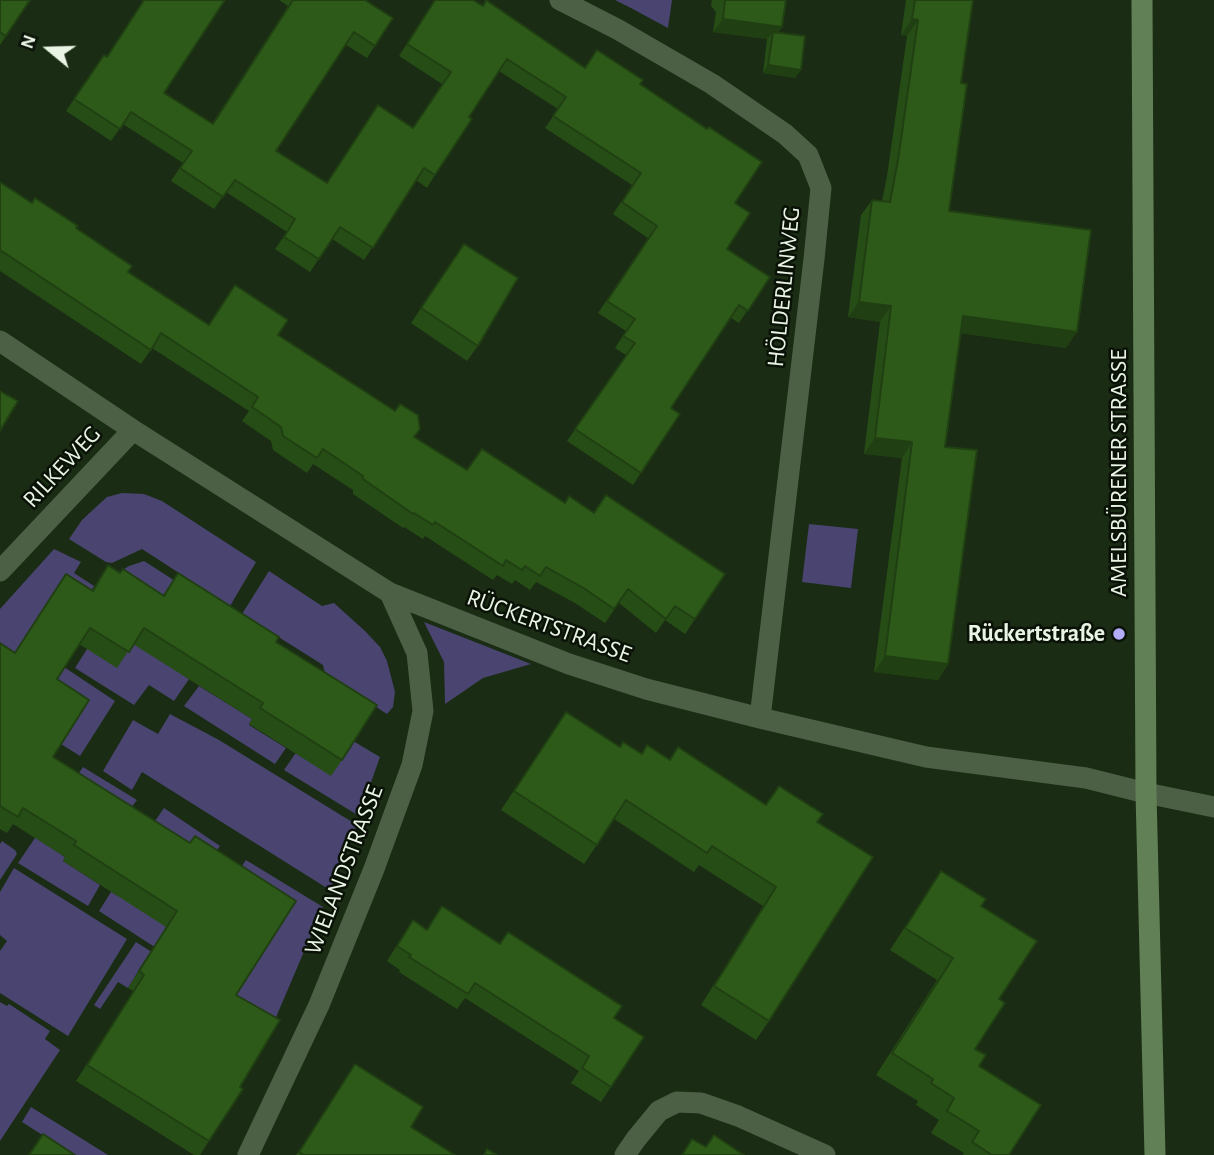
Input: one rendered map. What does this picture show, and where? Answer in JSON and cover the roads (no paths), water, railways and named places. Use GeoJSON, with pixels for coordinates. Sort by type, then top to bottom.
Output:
{"type":"FeatureCollection","features":[{"type":"Feature","properties":{"kind":"street","name":"HÖLDERLINWEG"},"geometry":{"type":"LineString","coordinates":[[560,0],[617,29],[712,84],[785,134],[808,155],[821,188],[760,718]]}},
{"type":"Feature","properties":{"kind":"street","name":"AMELSBÜRENER STRASSE"},"geometry":{"type":"LineString","coordinates":[[1142,0],[1146,793],[1155,1155]]}},
{"type":"Feature","properties":{"kind":"street","name":"RÜCKERTSTRASSE"},"geometry":{"type":"LineString","coordinates":[[0,341],[133,430],[390,593],[569,664],[646,689],[926,757],[1086,778],[1214,807]]}},
{"type":"Feature","properties":{"kind":"street","name":"RILKEWEG"},"geometry":{"type":"LineString","coordinates":[[0,571],[133,430]]}},
{"type":"Feature","properties":{"kind":"street","name":"WIELANDSTRASSE"},"geometry":{"type":"LineString","coordinates":[[248,1155],[319,1005],[374,869],[412,765],[424,711],[417,653],[390,593]]}},
{"type":"Feature","properties":{"kind":"street"},"geometry":{"type":"LineString","coordinates":[[625,1155],[659,1111],[677,1102],[701,1103],[713,1107],[825,1155]]}},
{"type":"Feature","properties":{"kind":"place","name":"Rückertstraße"},"geometry":{"type":"Point","coordinates":[1119,634]}}]}
